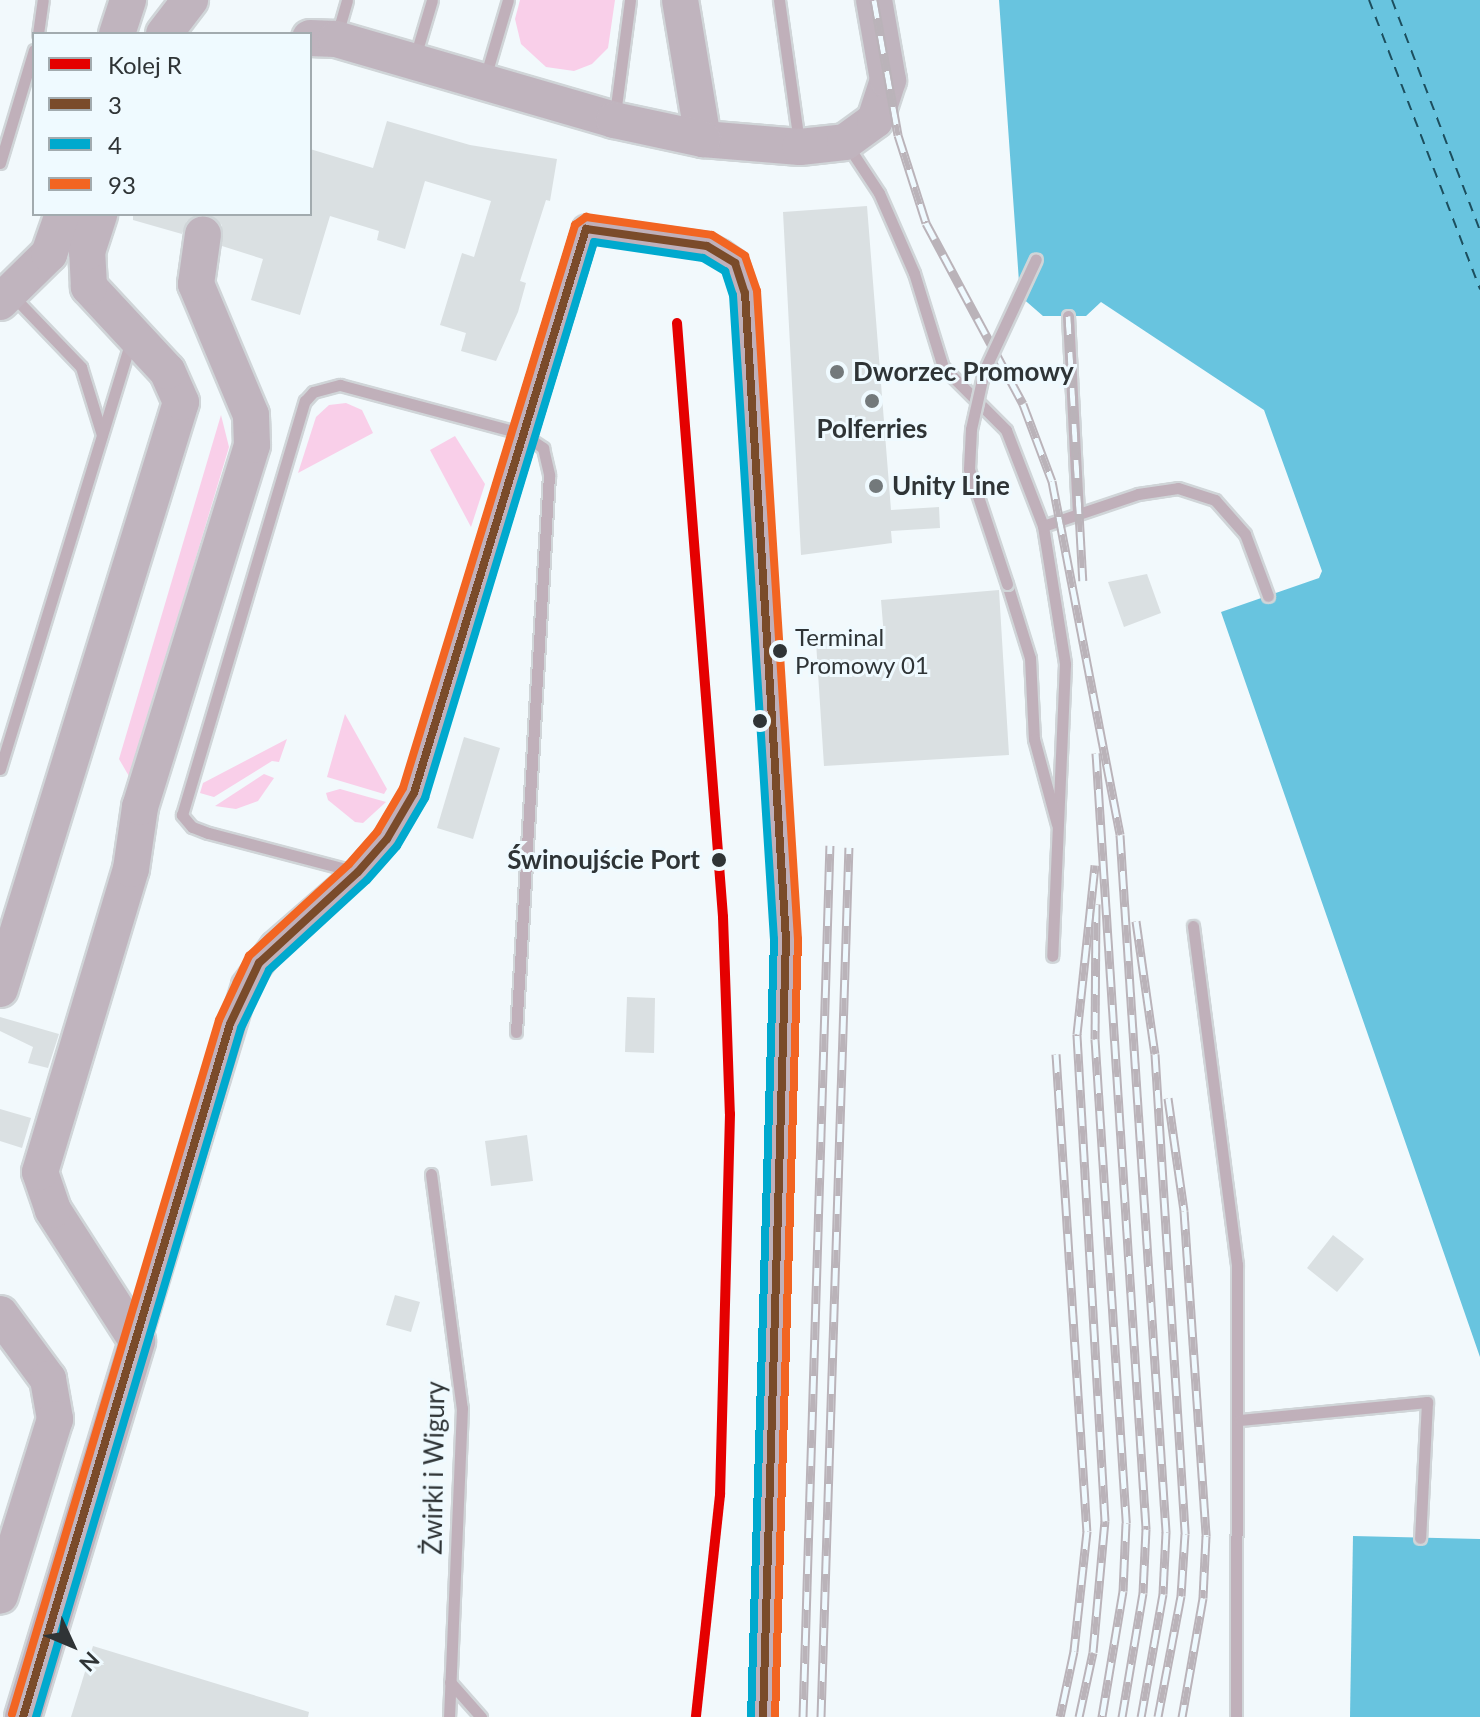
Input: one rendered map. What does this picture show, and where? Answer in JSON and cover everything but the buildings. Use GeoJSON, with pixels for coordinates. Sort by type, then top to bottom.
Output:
{"type":"FeatureCollection","features":[{"type":"Feature","properties":{"kind":"highway"},"geometry":{"type":"LineString","coordinates":[[166,32],[190,0]]}},
{"type":"Feature","properties":{"kind":"highway"},"geometry":{"type":"LineString","coordinates":[[680,0],[703,139]]}},
{"type":"Feature","properties":{"kind":"highway"},"geometry":{"type":"LineString","coordinates":[[323,39],[413,61],[614,120],[703,139],[800,147],[845,142],[875,120],[888,80],[874,0]]}},
{"type":"Feature","properties":{"kind":"highway"},"geometry":{"type":"LineString","coordinates":[[3,294],[39,268],[62,216]]}},
{"type":"Feature","properties":{"kind":"highway"},"geometry":{"type":"LineString","coordinates":[[89,287],[87,252],[98,216]]}},
{"type":"Feature","properties":{"kind":"highway"},"geometry":{"type":"LineString","coordinates":[[23,1717],[137,1341],[53,1210],[40,1172],[131,869],[140,807],[252,445],[251,415],[196,284],[203,234]]}},
{"type":"Feature","properties":{"kind":"highway"},"geometry":{"type":"LineString","coordinates":[[0,989],[181,402],[167,371],[89,287],[66,273],[39,268]]}},
{"type":"Feature","properties":{"kind":"highway"},"geometry":{"type":"LineString","coordinates":[[0,1314],[48,1379],[55,1419],[0,1596]]}},
{"type":"Feature","properties":{"kind":"street"},"geometry":{"type":"LineString","coordinates":[[137,1341],[245,985],[274,945],[358,872],[387,839],[414,793],[521,433],[586,229],[707,246],[735,263],[745,293],[786,939],[763,1717]]}},
{"type":"Feature","properties":{"kind":"lane"},"geometry":{"type":"LineString","coordinates":[[38,32],[43,0]]}},
{"type":"Feature","properties":{"kind":"lane"},"geometry":{"type":"LineString","coordinates":[[323,39],[347,0]]}},
{"type":"Feature","properties":{"kind":"lane"},"geometry":{"type":"LineString","coordinates":[[413,61],[432,0]]}},
{"type":"Feature","properties":{"kind":"lane"},"geometry":{"type":"LineString","coordinates":[[484,82],[508,0]]}},
{"type":"Feature","properties":{"kind":"lane"},"geometry":{"type":"LineString","coordinates":[[614,120],[630,0]]}},
{"type":"Feature","properties":{"kind":"lane"},"geometry":{"type":"LineString","coordinates":[[779,0],[800,147]]}},
{"type":"Feature","properties":{"kind":"lane"},"geometry":{"type":"LineString","coordinates":[[0,163],[32,57]]}},
{"type":"Feature","properties":{"kind":"lane"},"geometry":{"type":"LineString","coordinates":[[845,142],[885,206],[914,273],[943,367],[1006,430],[1043,526],[1065,664],[1060,834],[1052,956]]}},
{"type":"Feature","properties":{"kind":"lane"},"geometry":{"type":"LineString","coordinates":[[1036,259],[984,371],[969,469],[1030,658],[1038,761],[1060,834]]}},
{"type":"Feature","properties":{"kind":"lane"},"geometry":{"type":"LineString","coordinates":[[3,294],[81,367],[102,435]]}},
{"type":"Feature","properties":{"kind":"lane"},"geometry":{"type":"LineString","coordinates":[[1068,316],[1078,511]]}},
{"type":"Feature","properties":{"kind":"lane"},"geometry":{"type":"LineString","coordinates":[[0,769],[133,336]]}},
{"type":"Feature","properties":{"kind":"lane"},"geometry":{"type":"LineString","coordinates":[[358,872],[208,833],[192,827],[182,815],[305,401],[313,392],[340,385],[521,433],[543,448],[549,475],[516,1032]]}},
{"type":"Feature","properties":{"kind":"lane"},"geometry":{"type":"LineString","coordinates":[[1043,526],[1078,511],[1178,488],[1215,500],[1245,534],[1268,596]]}},
{"type":"Feature","properties":{"kind":"lane"},"geometry":{"type":"LineString","coordinates":[[1193,926],[1237,1264],[1240,1420],[1236,1717]]}},
{"type":"Feature","properties":{"kind":"lane","name":"Żwirki i Wigury"},"geometry":{"type":"LineString","coordinates":[[431,1174],[462,1408],[449,1717]]}},
{"type":"Feature","properties":{"kind":"lane"},"geometry":{"type":"LineString","coordinates":[[1240,1420],[1427,1402],[1420,1538]]}},
{"type":"Feature","properties":{"kind":"lane"},"geometry":{"type":"LineString","coordinates":[[450,1682],[481,1717]]}},
{"type":"Feature","properties":{"kind":"shaded area"},"geometry":{"type":"Polygon","coordinates":[[[520,0],[615,0],[608,48],[592,64],[574,71],[546,67],[521,44],[515,19],[520,0]]]}},
{"type":"Feature","properties":{"kind":"shaded area"},"geometry":{"type":"Polygon","coordinates":[[[346,403],[362,410],[373,433],[298,473],[316,417],[329,405],[346,403]]]}},
{"type":"Feature","properties":{"kind":"shaded area"},"geometry":{"type":"Polygon","coordinates":[[[221,415],[229,447],[130,778],[119,759],[221,415]]]}},
{"type":"Feature","properties":{"kind":"shaded area"},"geometry":{"type":"Polygon","coordinates":[[[455,436],[485,484],[471,527],[430,450],[455,436]]]}},
{"type":"Feature","properties":{"kind":"shaded area"},"geometry":{"type":"Polygon","coordinates":[[[345,714],[387,789],[384,794],[327,777],[345,714]]]}},
{"type":"Feature","properties":{"kind":"shaded area"},"geometry":{"type":"Polygon","coordinates":[[[287,739],[279,762],[272,761],[214,797],[200,793],[203,783],[287,739]]]}},
{"type":"Feature","properties":{"kind":"shaded area"},"geometry":{"type":"Polygon","coordinates":[[[264,774],[274,778],[258,801],[236,809],[215,806],[264,774]]]}},
{"type":"Feature","properties":{"kind":"shaded area"},"geometry":{"type":"Polygon","coordinates":[[[340,789],[386,802],[363,823],[355,822],[328,800],[326,793],[340,789]]]}},
{"type":"Feature","properties":{"kind":"water"},"geometry":{"type":"Polygon","coordinates":[[[999,0],[1480,0],[1480,1357],[1221,612],[1319,578],[1322,571],[1264,410],[1101,302],[1086,316],[1043,316],[1020,296],[999,0]]]}},
{"type":"Feature","properties":{"kind":"water"},"geometry":{"type":"Polygon","coordinates":[[[1353,1536],[1480,1539],[1480,1717],[1350,1717],[1353,1536]]]}},
{"type":"Feature","properties":{"kind":"ferry route"},"geometry":{"type":"LineString","coordinates":[[1369,0],[1480,289]]}},
{"type":"Feature","properties":{"kind":"ferry route"},"geometry":{"type":"LineString","coordinates":[[1392,0],[1480,230]]}},
{"type":"Feature","properties":{"kind":"railway"},"geometry":{"type":"LineString","coordinates":[[874,0],[898,135],[926,223],[1023,404],[1052,481],[1120,835],[1166,1532],[1163,1594],[1141,1717]]}},
{"type":"Feature","properties":{"kind":"railway"},"geometry":{"type":"LineString","coordinates":[[1068,316],[1083,581]]}},
{"type":"Feature","properties":{"kind":"railway"},"geometry":{"type":"LineString","coordinates":[[1096,753],[1146,1529],[1143,1593],[1122,1717]]}},
{"type":"Feature","properties":{"kind":"railway"},"geometry":{"type":"LineString","coordinates":[[803,1717],[830,845]]}},
{"type":"Feature","properties":{"kind":"railway"},"geometry":{"type":"LineString","coordinates":[[821,1717],[849,847]]}},
{"type":"Feature","properties":{"kind":"railway"},"geometry":{"type":"LineString","coordinates":[[1079,1717],[1093,1652],[1105,1521],[1077,1034],[1095,865]]}},
{"type":"Feature","properties":{"kind":"railway"},"geometry":{"type":"LineString","coordinates":[[1096,904],[1095,1039],[1126,1523],[1123,1591],[1102,1717]]}},
{"type":"Feature","properties":{"kind":"railway"},"geometry":{"type":"LineString","coordinates":[[1136,921],[1155,1054],[1185,1534],[1181,1596],[1158,1717]]}},
{"type":"Feature","properties":{"kind":"railway"},"geometry":{"type":"LineString","coordinates":[[1056,1054],[1087,1531],[1074,1651],[1060,1717]]}},
{"type":"Feature","properties":{"kind":"railway"},"geometry":{"type":"LineString","coordinates":[[1168,1098],[1184,1211],[1206,1536],[1203,1598],[1182,1717]]}},
{"type":"Feature","properties":{"kind":"rail line","name":"R"},"geometry":{"type":"LineString","coordinates":[[677,323],[723,917],[730,1114],[720,1495],[696,1717]]}},
{"type":"Feature","properties":{"kind":"transit line","name":"93"},"geometry":{"type":"LineString","coordinates":[[12,1714],[219,1020],[249,956],[349,864],[377,832],[403,788],[575,225],[586,217],[712,235],[745,256],[757,291],[798,939],[775,1717]]}},
{"type":"Feature","properties":{"kind":"transit line","name":"3"},"geometry":{"type":"LineString","coordinates":[[586,229],[707,246],[735,263],[745,293],[786,939],[763,1717]]}},
{"type":"Feature","properties":{"kind":"transit line","name":"3"},"geometry":{"type":"LineString","coordinates":[[23,1717],[230,1024],[259,963],[358,872],[387,839],[414,793],[586,229]]}},
{"type":"Feature","properties":{"kind":"transit line","name":"4"},"geometry":{"type":"LineString","coordinates":[[36,1717],[241,1028],[269,970],[367,880],[397,846],[425,798],[594,242],[703,258],[725,271],[733,295],[774,939],[751,1717]]}},
{"type":"Feature","properties":{"kind":"place","name":"Dworzec Promowy"},"geometry":{"type":"Point","coordinates":[837,372]}},
{"type":"Feature","properties":{"kind":"place","name":"Polferries"},"geometry":{"type":"Point","coordinates":[872,401]}},
{"type":"Feature","properties":{"kind":"place","name":"Unity Line"},"geometry":{"type":"Point","coordinates":[876,486]}},
{"type":"Feature","properties":{"kind":"place","name":"Terminal Promowy 01"},"geometry":{"type":"Point","coordinates":[780,651]}},
{"type":"Feature","properties":{"kind":"place","name":"Świnoujście Port"},"geometry":{"type":"Point","coordinates":[719,860]}}]}
